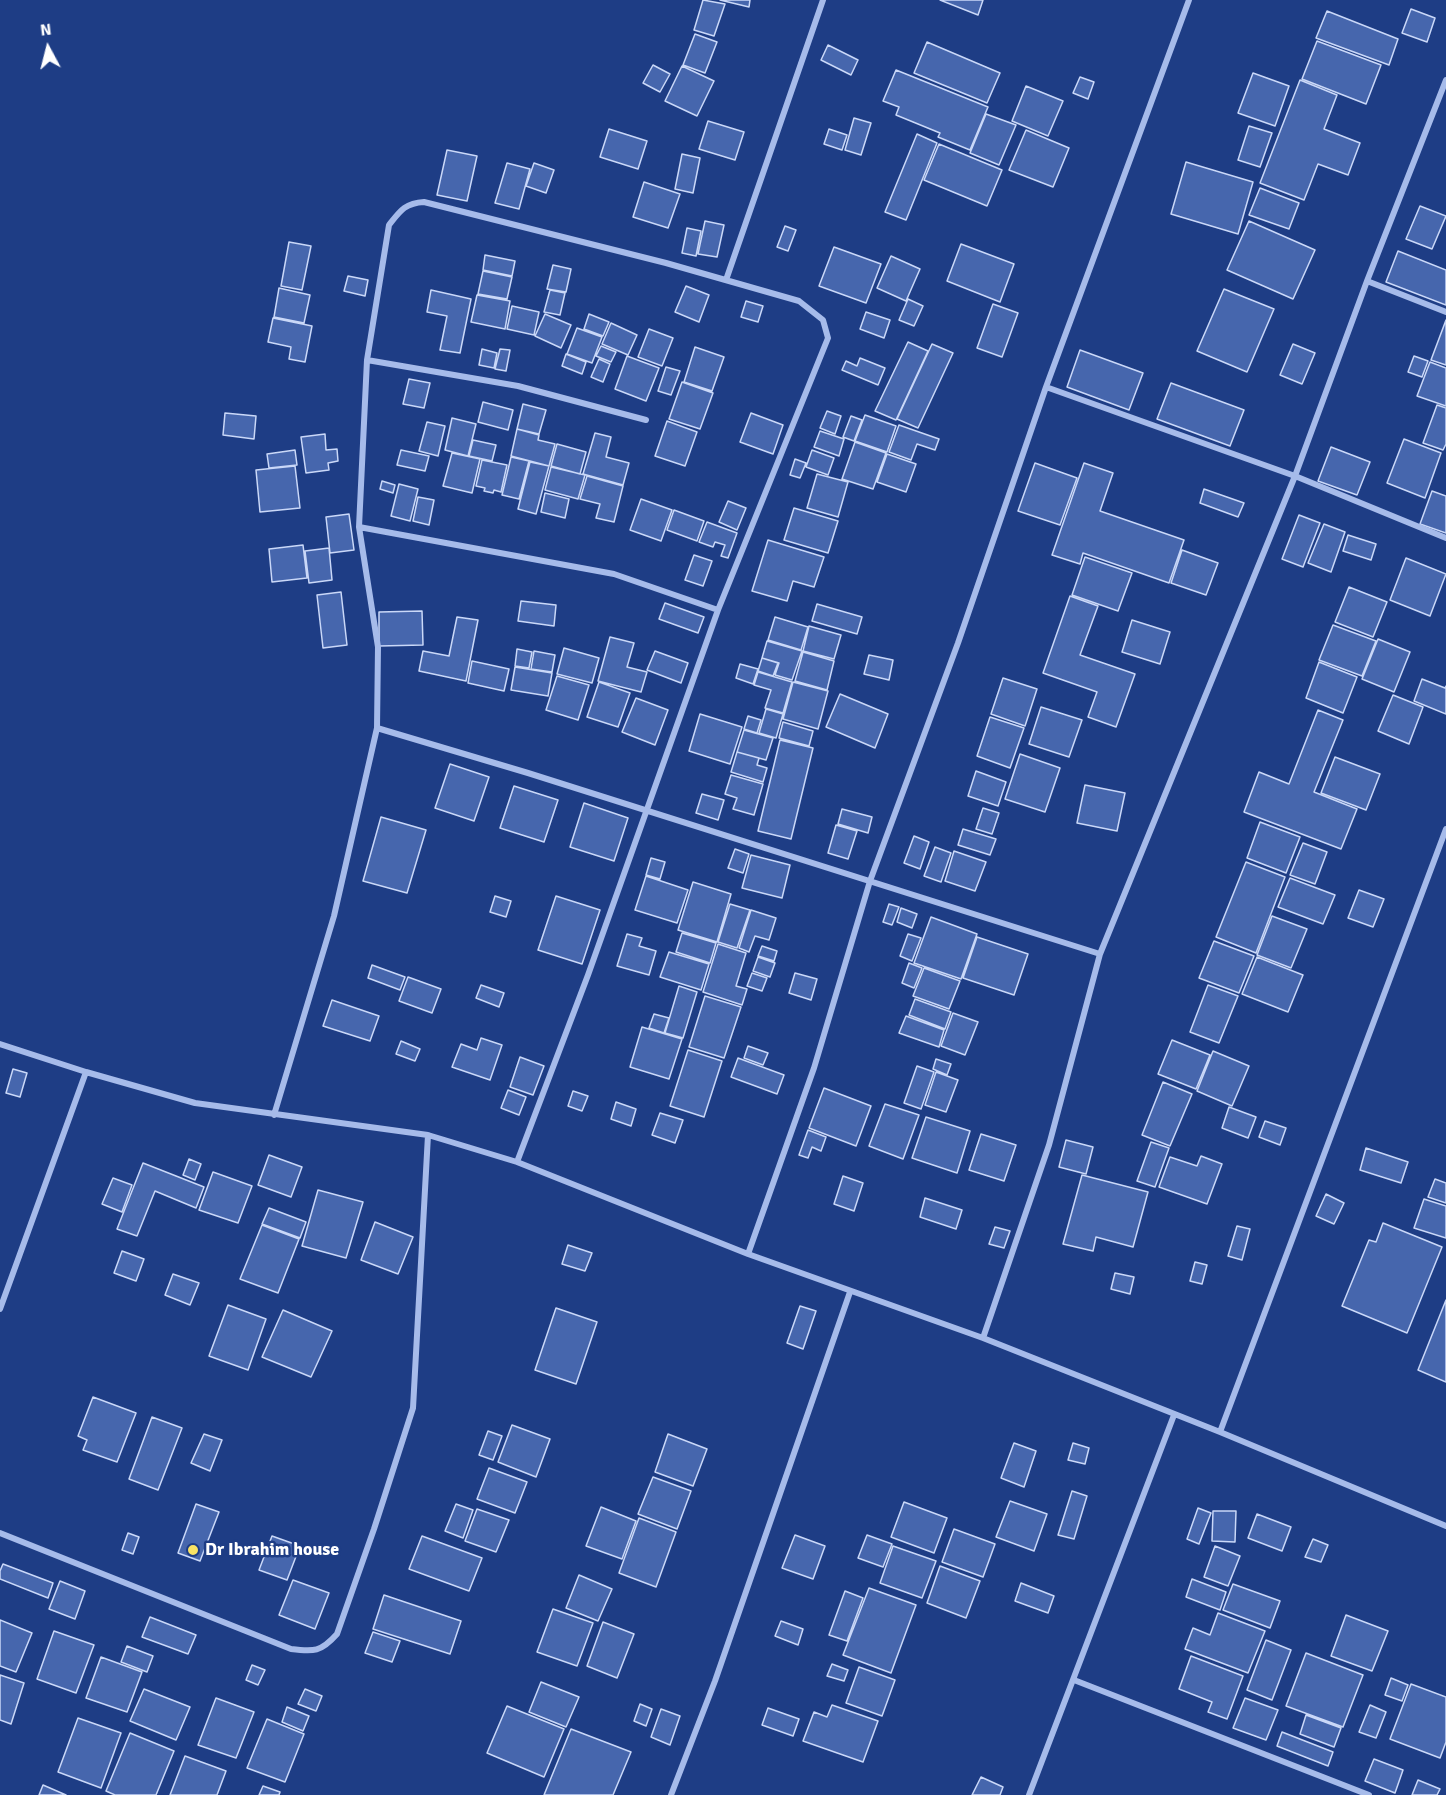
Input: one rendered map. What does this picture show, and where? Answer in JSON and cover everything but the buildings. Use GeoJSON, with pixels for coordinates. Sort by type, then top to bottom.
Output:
{"type":"FeatureCollection","features":[{"type":"Feature","properties":{"kind":"street"},"geometry":{"type":"LineString","coordinates":[[726,280],[823,0]]}},
{"type":"Feature","properties":{"kind":"street"},"geometry":{"type":"LineString","coordinates":[[748,1254],[814,1068],[870,881],[958,643],[1046,387],[1189,0]]}},
{"type":"Feature","properties":{"kind":"street"},"geometry":{"type":"LineString","coordinates":[[983,1338],[1049,1145],[1100,954],[1295,476],[1367,281],[1446,80]]}},
{"type":"Feature","properties":{"kind":"street"},"geometry":{"type":"LineString","coordinates":[[274,1115],[334,916],[377,729],[378,647],[359,527],[367,360],[389,225],[411,202],[424,202],[799,301],[823,320],[828,338],[718,610],[588,975],[517,1162]]}},
{"type":"Feature","properties":{"kind":"street"},"geometry":{"type":"LineString","coordinates":[[1367,281],[1446,312]]}},
{"type":"Feature","properties":{"kind":"street"},"geometry":{"type":"LineString","coordinates":[[367,360],[518,386],[646,420]]}},
{"type":"Feature","properties":{"kind":"street"},"geometry":{"type":"LineString","coordinates":[[1046,387],[1295,476],[1446,538]]}},
{"type":"Feature","properties":{"kind":"street"},"geometry":{"type":"LineString","coordinates":[[359,527],[614,574],[718,610]]}},
{"type":"Feature","properties":{"kind":"street"},"geometry":{"type":"LineString","coordinates":[[377,729],[647,810],[1100,954]]}},
{"type":"Feature","properties":{"kind":"street"},"geometry":{"type":"LineString","coordinates":[[1220,1432],[1446,829]]}},
{"type":"Feature","properties":{"kind":"street"},"geometry":{"type":"LineString","coordinates":[[0,1044],[86,1072],[195,1103],[428,1135],[517,1162],[748,1254],[983,1338],[1220,1432],[1446,1526]]}},
{"type":"Feature","properties":{"kind":"street"},"geometry":{"type":"LineString","coordinates":[[0,1309],[86,1072]]}},
{"type":"Feature","properties":{"kind":"street"},"geometry":{"type":"LineString","coordinates":[[0,1533],[291,1649],[309,1651],[326,1647],[337,1634],[413,1408],[428,1135]]}},
{"type":"Feature","properties":{"kind":"street"},"geometry":{"type":"LineString","coordinates":[[671,1795],[715,1681],[850,1292]]}},
{"type":"Feature","properties":{"kind":"street"},"geometry":{"type":"LineString","coordinates":[[1029,1795],[1174,1415]]}},
{"type":"Feature","properties":{"kind":"street"},"geometry":{"type":"LineString","coordinates":[[1074,1680],[1369,1795]]}},
{"type":"Feature","properties":{"kind":"place","name":"Dr Ibrahim house"},"geometry":{"type":"Point","coordinates":[193,1550]}}]}
